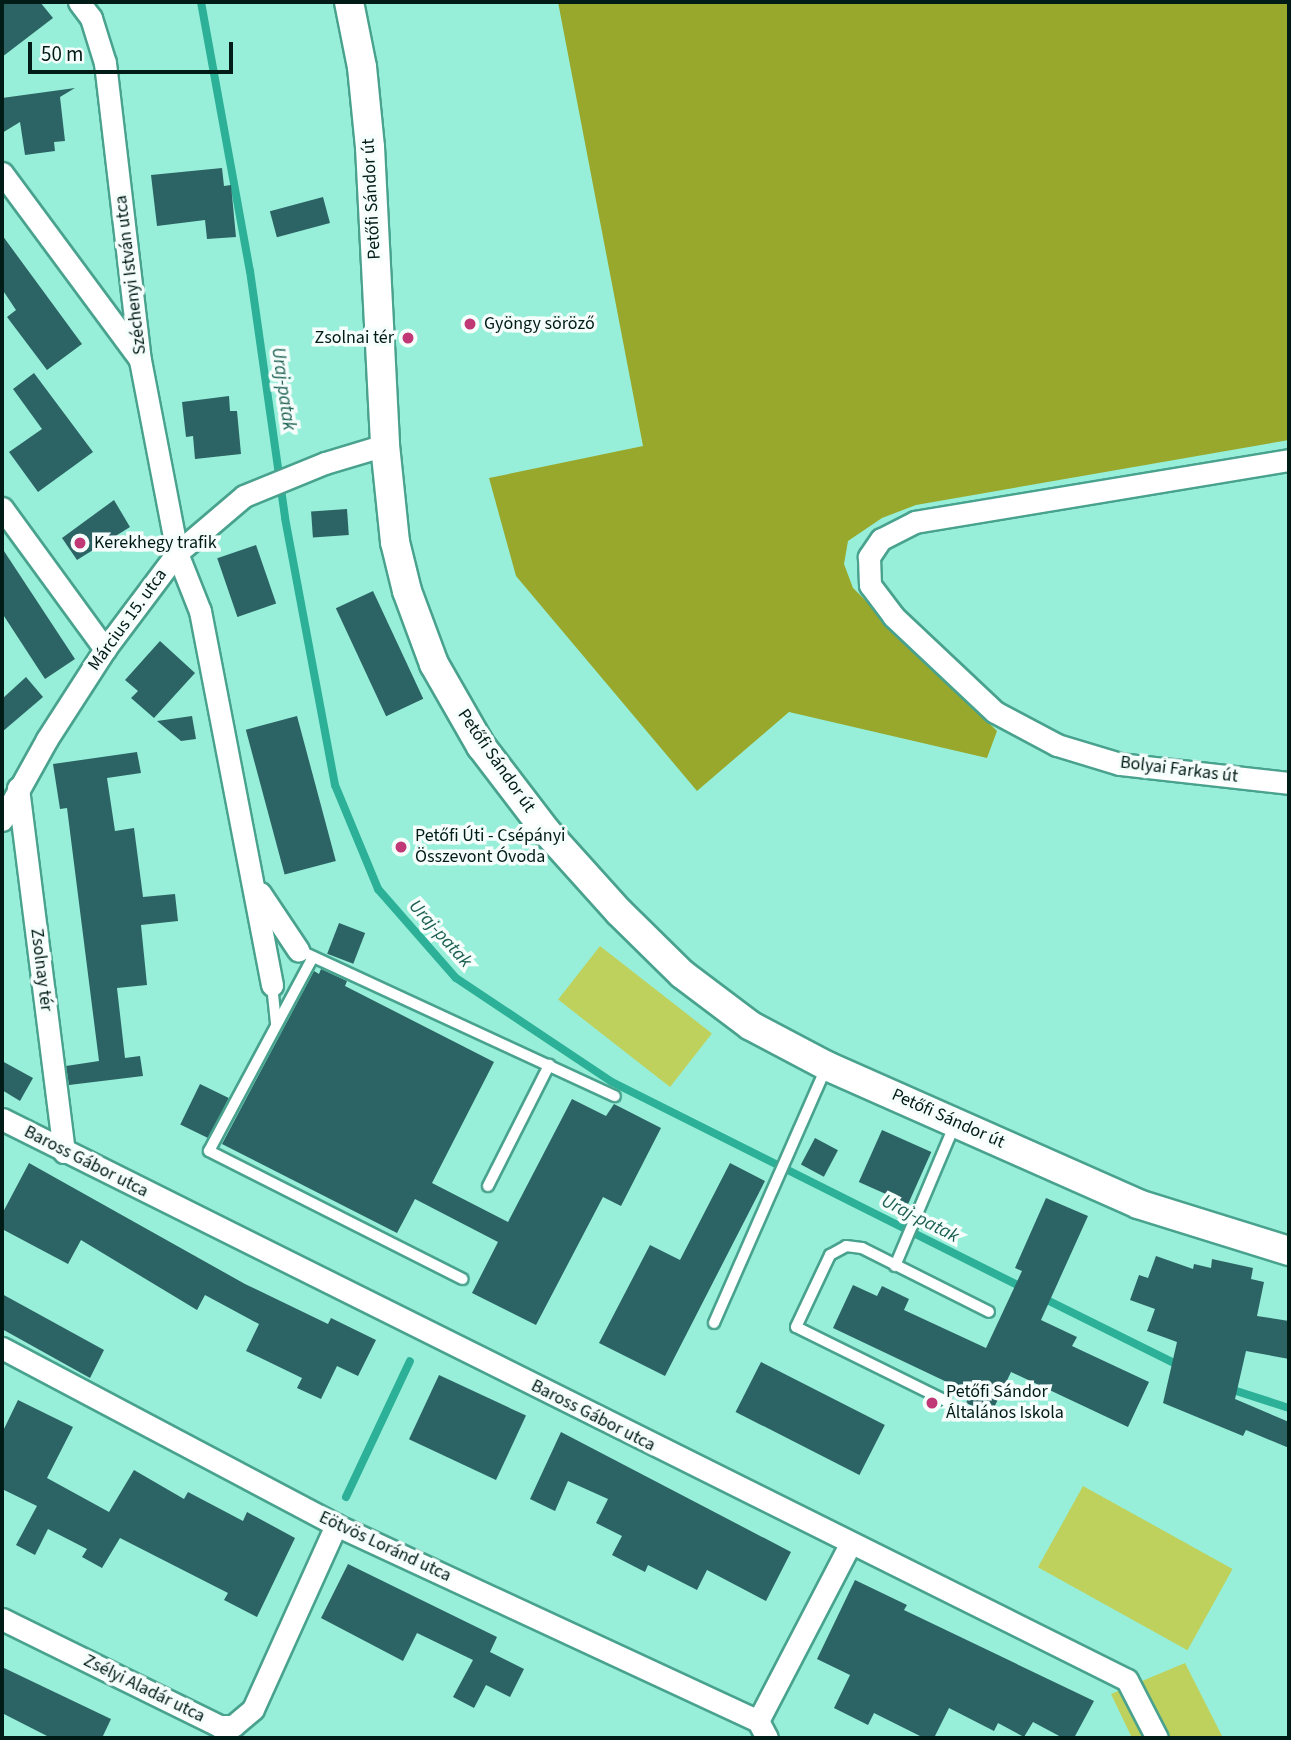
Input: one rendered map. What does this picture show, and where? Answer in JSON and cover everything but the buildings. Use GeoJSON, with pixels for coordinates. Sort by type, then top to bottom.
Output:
{"type":"FeatureCollection","features":[{"type":"Feature","properties":{"kind":"street","name":"Széchenyi István utca"},"geometry":{"type":"LineString","coordinates":[[79,2],[91,18],[106,63],[140,360],[177,553],[200,611],[272,985]]}},
{"type":"Feature","properties":{"kind":"street","name":"Petőfi Sándor út"},"geometry":{"type":"LineString","coordinates":[[349,2],[362,67],[370,147],[385,445],[395,542],[407,591],[435,664],[481,746],[591,882],[682,974],[751,1026],[827,1066],[1138,1204],[1289,1251]]}},
{"type":"Feature","properties":{"kind":"street"},"geometry":{"type":"LineString","coordinates":[[2,173],[140,360]]}},
{"type":"Feature","properties":{"kind":"street","name":"Március 15. utca"},"geometry":{"type":"LineString","coordinates":[[2,820],[18,788],[105,649],[177,553],[226,508],[264,487],[325,463],[385,445]]}},
{"type":"Feature","properties":{"kind":"street","name":"Bolyai Farkas út"},"geometry":{"type":"LineString","coordinates":[[1289,460],[915,522],[881,539],[869,557],[870,585],[893,616],[995,712],[1057,745],[1120,764],[1289,783]]}},
{"type":"Feature","properties":{"kind":"street"},"geometry":{"type":"LineString","coordinates":[[2,508],[105,649]]}},
{"type":"Feature","properties":{"kind":"street","name":"Zsolnay tér"},"geometry":{"type":"LineString","coordinates":[[18,788],[64,1152]]}},
{"type":"Feature","properties":{"kind":"street"},"geometry":{"type":"LineString","coordinates":[[252,880],[306,953]]}},
{"type":"Feature","properties":{"kind":"street","name":"Baross Gábor utca"},"geometry":{"type":"LineString","coordinates":[[2,1119],[1126,1680],[1157,1738]]}},
{"type":"Feature","properties":{"kind":"street","name":"Eötvös Loránd utca"},"geometry":{"type":"LineString","coordinates":[[2,1348],[336,1525],[763,1730]]}},
{"type":"Feature","properties":{"kind":"street","name":"Zsélyi Aladár utca"},"geometry":{"type":"LineString","coordinates":[[2,1619],[219,1726],[233,1726],[243,1721],[260,1696],[336,1525]]}},
{"type":"Feature","properties":{"kind":"street"},"geometry":{"type":"LineString","coordinates":[[763,1730],[849,1544]]}},
{"type":"Feature","properties":{"kind":"lane"},"geometry":{"type":"LineString","coordinates":[[462,1279],[209,1151],[276,1025],[306,953],[615,1096]]}},
{"type":"Feature","properties":{"kind":"lane"},"geometry":{"type":"LineString","coordinates":[[272,985],[276,1025]]}},
{"type":"Feature","properties":{"kind":"lane"},"geometry":{"type":"LineString","coordinates":[[488,1186],[549,1065]]}},
{"type":"Feature","properties":{"kind":"lane"},"geometry":{"type":"LineString","coordinates":[[714,1323],[827,1066]]}},
{"type":"Feature","properties":{"kind":"lane"},"geometry":{"type":"LineString","coordinates":[[895,1266],[956,1121]]}},
{"type":"Feature","properties":{"kind":"lane"},"geometry":{"type":"LineString","coordinates":[[946,1401],[796,1327],[834,1250],[854,1246],[989,1312]]}},
{"type":"Feature","properties":{"kind":"green space"},"geometry":{"type":"Polygon","coordinates":[[[558,2],[1289,2],[1289,440],[916,505],[882,518],[848,541],[844,564],[853,588],[997,731],[987,758],[789,712],[697,791],[516,576],[489,478],[643,446],[558,2]]]}},
{"type":"Feature","properties":{"kind":"green space"},"geometry":{"type":"Polygon","coordinates":[[[600,946],[712,1033],[670,1087],[558,1000],[600,946]]]}},
{"type":"Feature","properties":{"kind":"green space"},"geometry":{"type":"Polygon","coordinates":[[[1083,1486],[1233,1569],[1187,1650],[1038,1567],[1083,1486]]]}},
{"type":"Feature","properties":{"kind":"green space"},"geometry":{"type":"Polygon","coordinates":[[[1185,1663],[1223,1738],[1132,1738],[1111,1694],[1185,1663]]]}},
{"type":"Feature","properties":{"kind":"waterway","name":"Uraj-patak"},"geometry":{"type":"LineString","coordinates":[[201,2],[250,271],[285,518],[335,785],[378,889],[456,978],[612,1082],[1023,1288]]}},
{"type":"Feature","properties":{"kind":"waterway","name":"Uraj-patak"},"geometry":{"type":"LineString","coordinates":[[1041,1297],[1180,1366]]}},
{"type":"Feature","properties":{"kind":"waterway"},"geometry":{"type":"LineString","coordinates":[[346,1497],[410,1361]]}},
{"type":"Feature","properties":{"kind":"waterway","name":"Uraj-patak"},"geometry":{"type":"LineString","coordinates":[[1227,1388],[1289,1408]]}},
{"type":"Feature","properties":{"kind":"place","name":"Gyöngy söröző"},"geometry":{"type":"Point","coordinates":[470,324]}},
{"type":"Feature","properties":{"kind":"place","name":"Zsolnai tér"},"geometry":{"type":"Point","coordinates":[408,338]}},
{"type":"Feature","properties":{"kind":"place","name":"Kerekhegy trafik"},"geometry":{"type":"Point","coordinates":[80,543]}},
{"type":"Feature","properties":{"kind":"place","name":"Petőfi Úti - Csépányi Összevont Óvoda"},"geometry":{"type":"Point","coordinates":[401,847]}},
{"type":"Feature","properties":{"kind":"place","name":"Petőfi Sándor Általános Iskola"},"geometry":{"type":"Point","coordinates":[932,1403]}}]}
